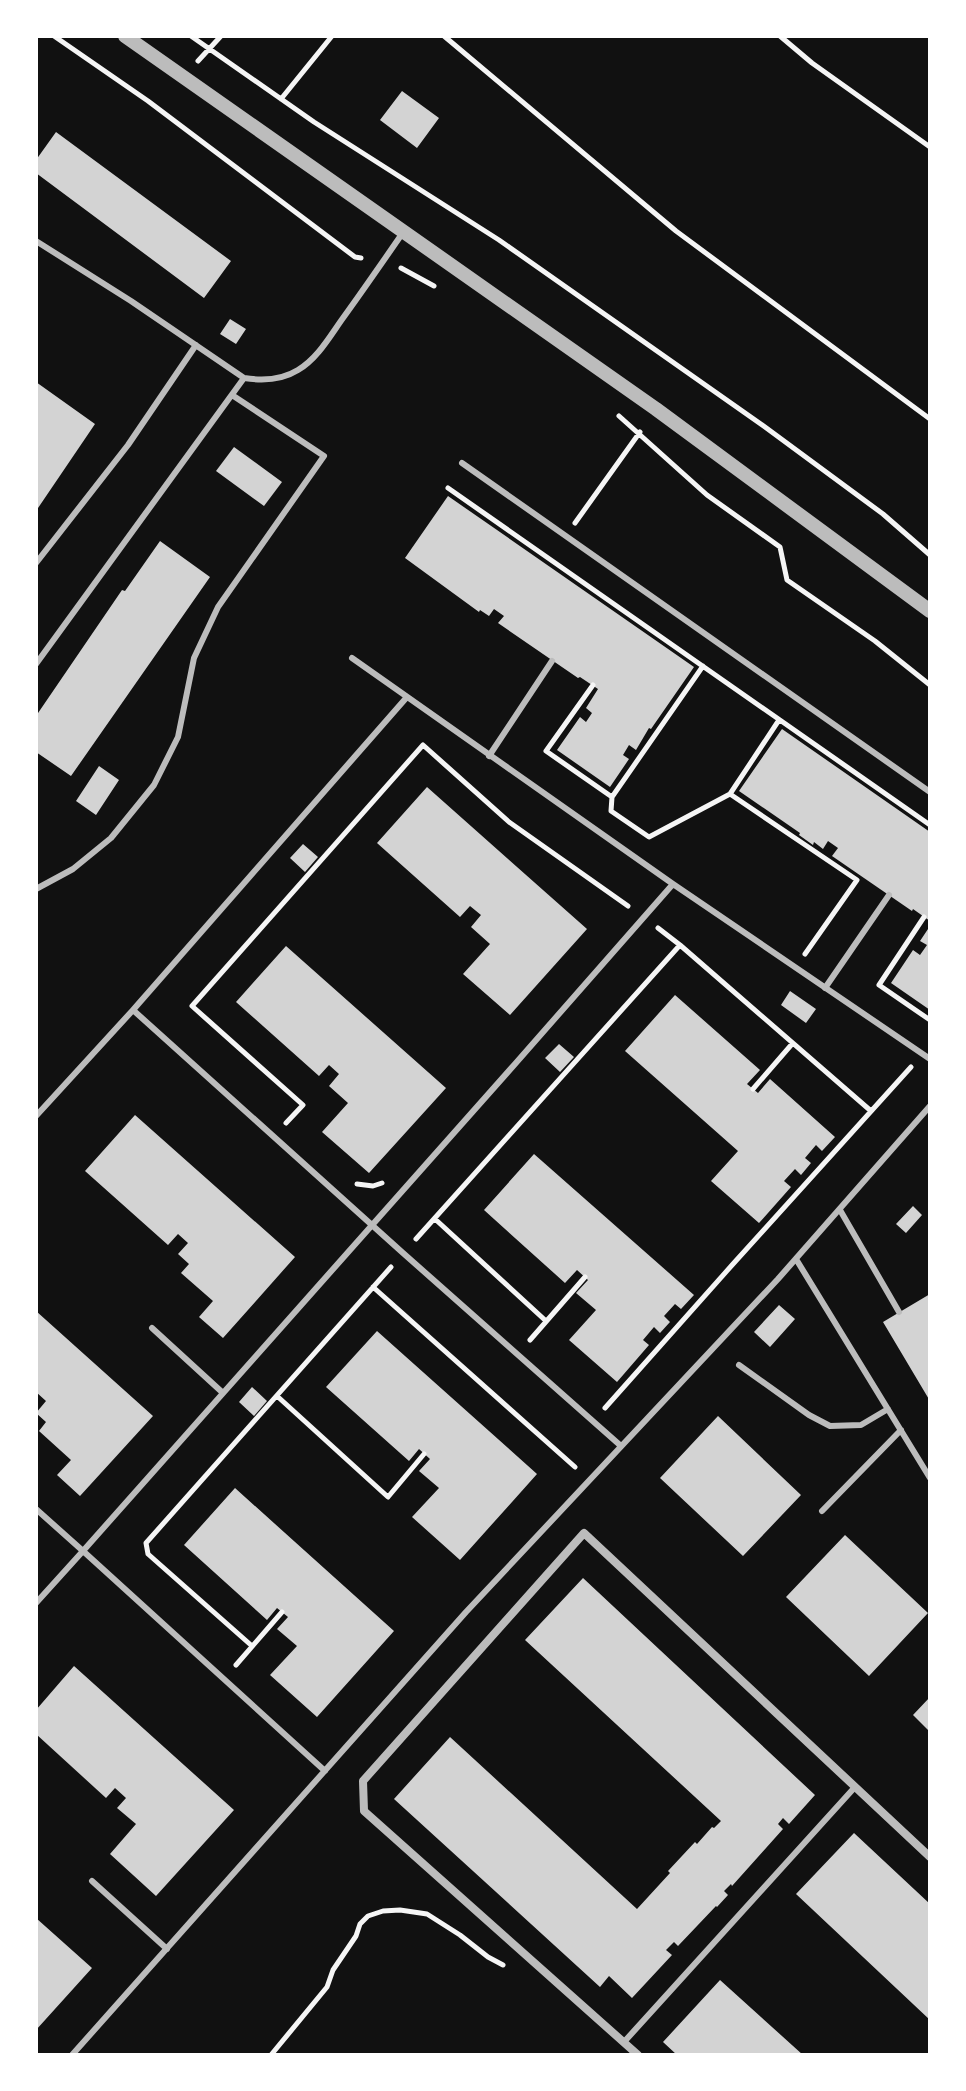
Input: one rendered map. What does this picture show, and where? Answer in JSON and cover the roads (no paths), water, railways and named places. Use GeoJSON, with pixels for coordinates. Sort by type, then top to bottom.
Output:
{"type":"FeatureCollection","features":[{"type":"Feature","properties":{"kind":"street"},"geometry":{"type":"LineString","coordinates":[[125,36],[707,446],[930,611]]}},
{"type":"Feature","properties":{"kind":"street"},"geometry":{"type":"LineString","coordinates":[[638,2055],[364,1811],[363,1781],[584,1533],[930,1857]]}},
{"type":"Feature","properties":{"kind":"lane"},"geometry":{"type":"LineString","coordinates":[[36,241],[244,378],[259,380],[280,378],[311,360],[404,231]]}},
{"type":"Feature","properties":{"kind":"lane"},"geometry":{"type":"LineString","coordinates":[[36,563],[128,445],[196,345]]}},
{"type":"Feature","properties":{"kind":"lane"},"geometry":{"type":"LineString","coordinates":[[36,664],[244,378]]}},
{"type":"Feature","properties":{"kind":"lane"},"geometry":{"type":"LineString","coordinates":[[36,889],[73,869],[111,838],[154,785],[178,737],[194,658],[218,607],[324,456],[232,395]]}},
{"type":"Feature","properties":{"kind":"lane"},"geometry":{"type":"LineString","coordinates":[[462,463],[930,792]]}},
{"type":"Feature","properties":{"kind":"lane"},"geometry":{"type":"LineString","coordinates":[[352,658],[673,884],[930,1059]]}},
{"type":"Feature","properties":{"kind":"lane"},"geometry":{"type":"LineString","coordinates":[[489,756],[552,661]]}},
{"type":"Feature","properties":{"kind":"lane"},"geometry":{"type":"LineString","coordinates":[[36,1116],[407,697]]}},
{"type":"Feature","properties":{"kind":"lane"},"geometry":{"type":"LineString","coordinates":[[36,1603],[673,884]]}},
{"type":"Feature","properties":{"kind":"lane"},"geometry":{"type":"LineString","coordinates":[[825,988],[889,895]]}},
{"type":"Feature","properties":{"kind":"lane"},"geometry":{"type":"LineString","coordinates":[[133,1010],[621,1446]]}},
{"type":"Feature","properties":{"kind":"lane"},"geometry":{"type":"LineString","coordinates":[[72,2055],[477,1601],[796,1259],[930,1106]]}},
{"type":"Feature","properties":{"kind":"lane"},"geometry":{"type":"LineString","coordinates":[[840,1210],[899,1312]]}},
{"type":"Feature","properties":{"kind":"lane"},"geometry":{"type":"LineString","coordinates":[[796,1259],[930,1478]]}},
{"type":"Feature","properties":{"kind":"lane"},"geometry":{"type":"LineString","coordinates":[[152,1328],[223,1393]]}},
{"type":"Feature","properties":{"kind":"lane"},"geometry":{"type":"LineString","coordinates":[[739,1365],[809,1415],[830,1426],[861,1425],[888,1409]]}},
{"type":"Feature","properties":{"kind":"lane"},"geometry":{"type":"LineString","coordinates":[[822,1511],[901,1430]]}},
{"type":"Feature","properties":{"kind":"lane"},"geometry":{"type":"LineString","coordinates":[[36,1509],[325,1771]]}},
{"type":"Feature","properties":{"kind":"lane"},"geometry":{"type":"LineString","coordinates":[[624,2042],[855,1787]]}},
{"type":"Feature","properties":{"kind":"lane"},"geometry":{"type":"LineString","coordinates":[[92,1881],[167,1949]]}}]}
